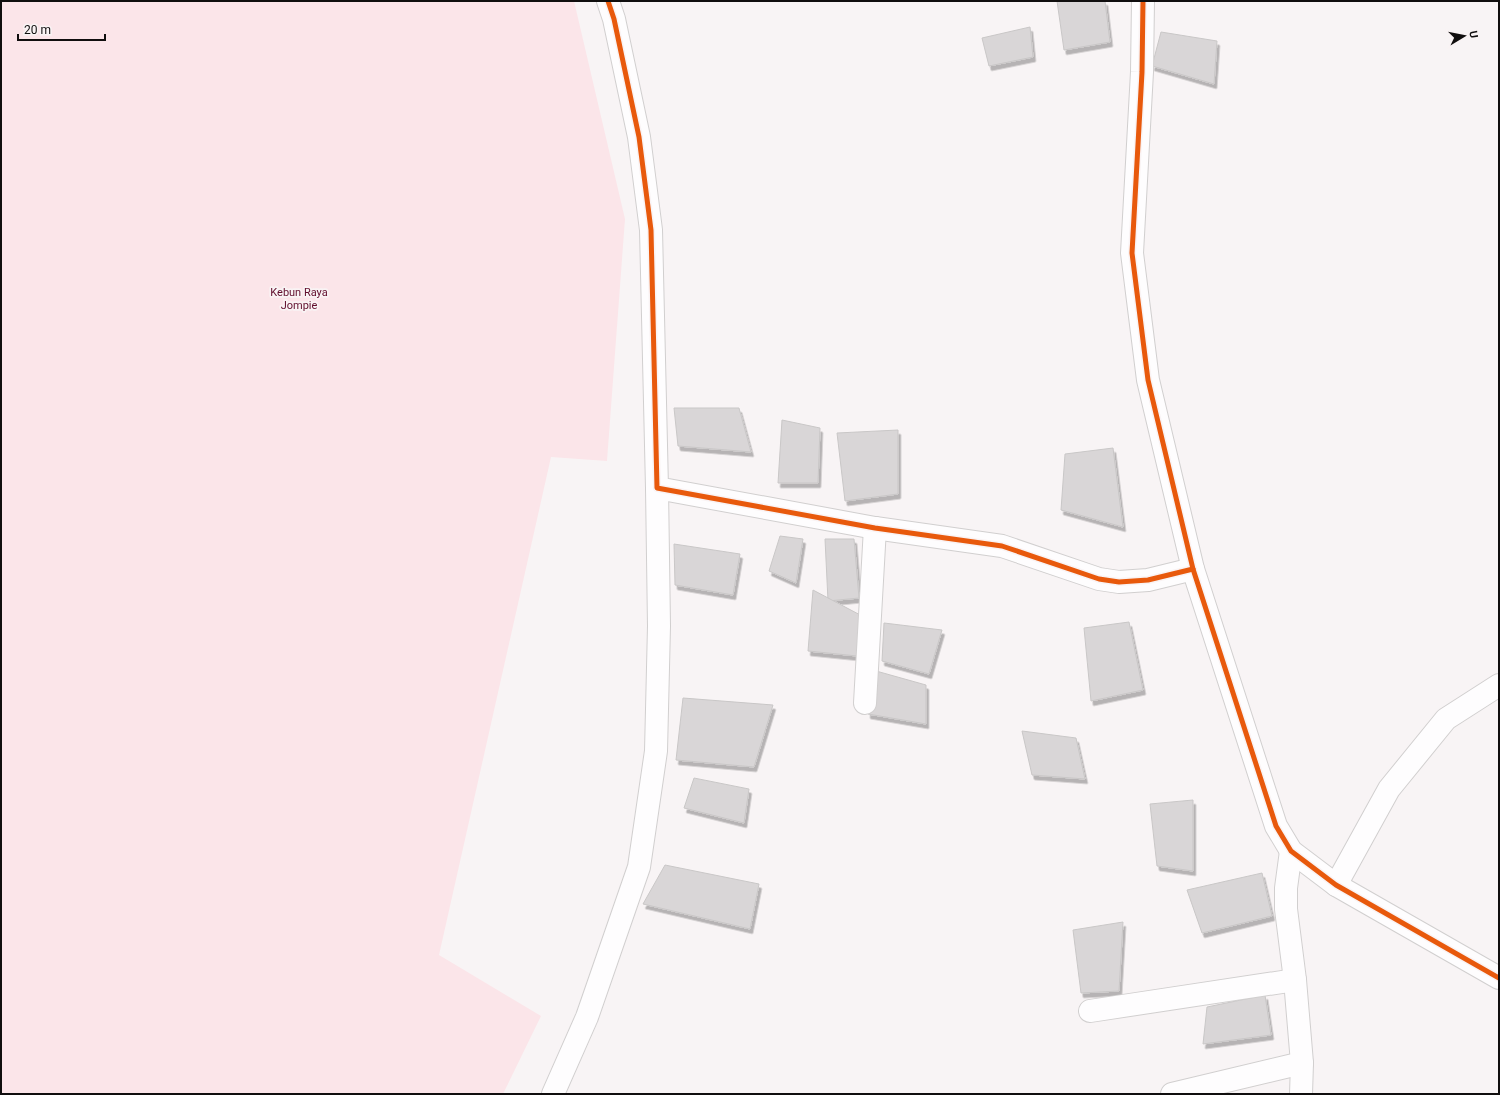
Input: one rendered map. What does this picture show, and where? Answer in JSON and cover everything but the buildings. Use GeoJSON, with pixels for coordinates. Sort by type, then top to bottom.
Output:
{"type":"FeatureCollection","features":[{"type":"Feature","properties":{"kind":"street"},"geometry":{"type":"LineString","coordinates":[[553,1094],[587,1017],[639,867],[656,751],[659,626],[651,230],[640,137],[614,18],[608,1]]}},
{"type":"Feature","properties":{"kind":"street"},"geometry":{"type":"LineString","coordinates":[[1143,1],[1142,72],[1132,253],[1148,380],[1193,569],[1276,826],[1292,851],[1336,885],[1499,978]]}},
{"type":"Feature","properties":{"kind":"street"},"geometry":{"type":"LineString","coordinates":[[657,488],[875,528],[1002,546],[1099,579],[1119,582],[1148,580],[1193,569]]}},
{"type":"Feature","properties":{"kind":"street"},"geometry":{"type":"LineString","coordinates":[[865,703],[875,528]]}},
{"type":"Feature","properties":{"kind":"street"},"geometry":{"type":"LineString","coordinates":[[1336,885],[1389,789],[1446,719],[1499,685]]}},
{"type":"Feature","properties":{"kind":"street"},"geometry":{"type":"LineString","coordinates":[[1292,851],[1286,888],[1286,909],[1295,980],[1302,1063],[1301,1094]]}},
{"type":"Feature","properties":{"kind":"street"},"geometry":{"type":"LineString","coordinates":[[1090,1011],[1295,980]]}},
{"type":"Feature","properties":{"kind":"street"},"geometry":{"type":"LineString","coordinates":[[1172,1094],[1302,1063]]}},
{"type":"Feature","properties":{"kind":"green space","name":"Kebun Raya Jompie"},"geometry":{"type":"Polygon","coordinates":[[[1,1],[574,1],[625,219],[607,461],[551,457],[439,955],[541,1016],[503,1094],[1,1094],[1,1]]]}},
{"type":"Feature","properties":{"kind":"cycle path"},"geometry":{"type":"LineString","coordinates":[[608,1],[614,19],[639,137],[651,230],[657,488],[875,528],[1002,546],[1099,579],[1119,582],[1148,580],[1193,569]]}},
{"type":"Feature","properties":{"kind":"cycle path"},"geometry":{"type":"LineString","coordinates":[[1143,1],[1142,72],[1132,253],[1148,380],[1193,569],[1276,826],[1291,851],[1336,885],[1499,978]]}}]}
